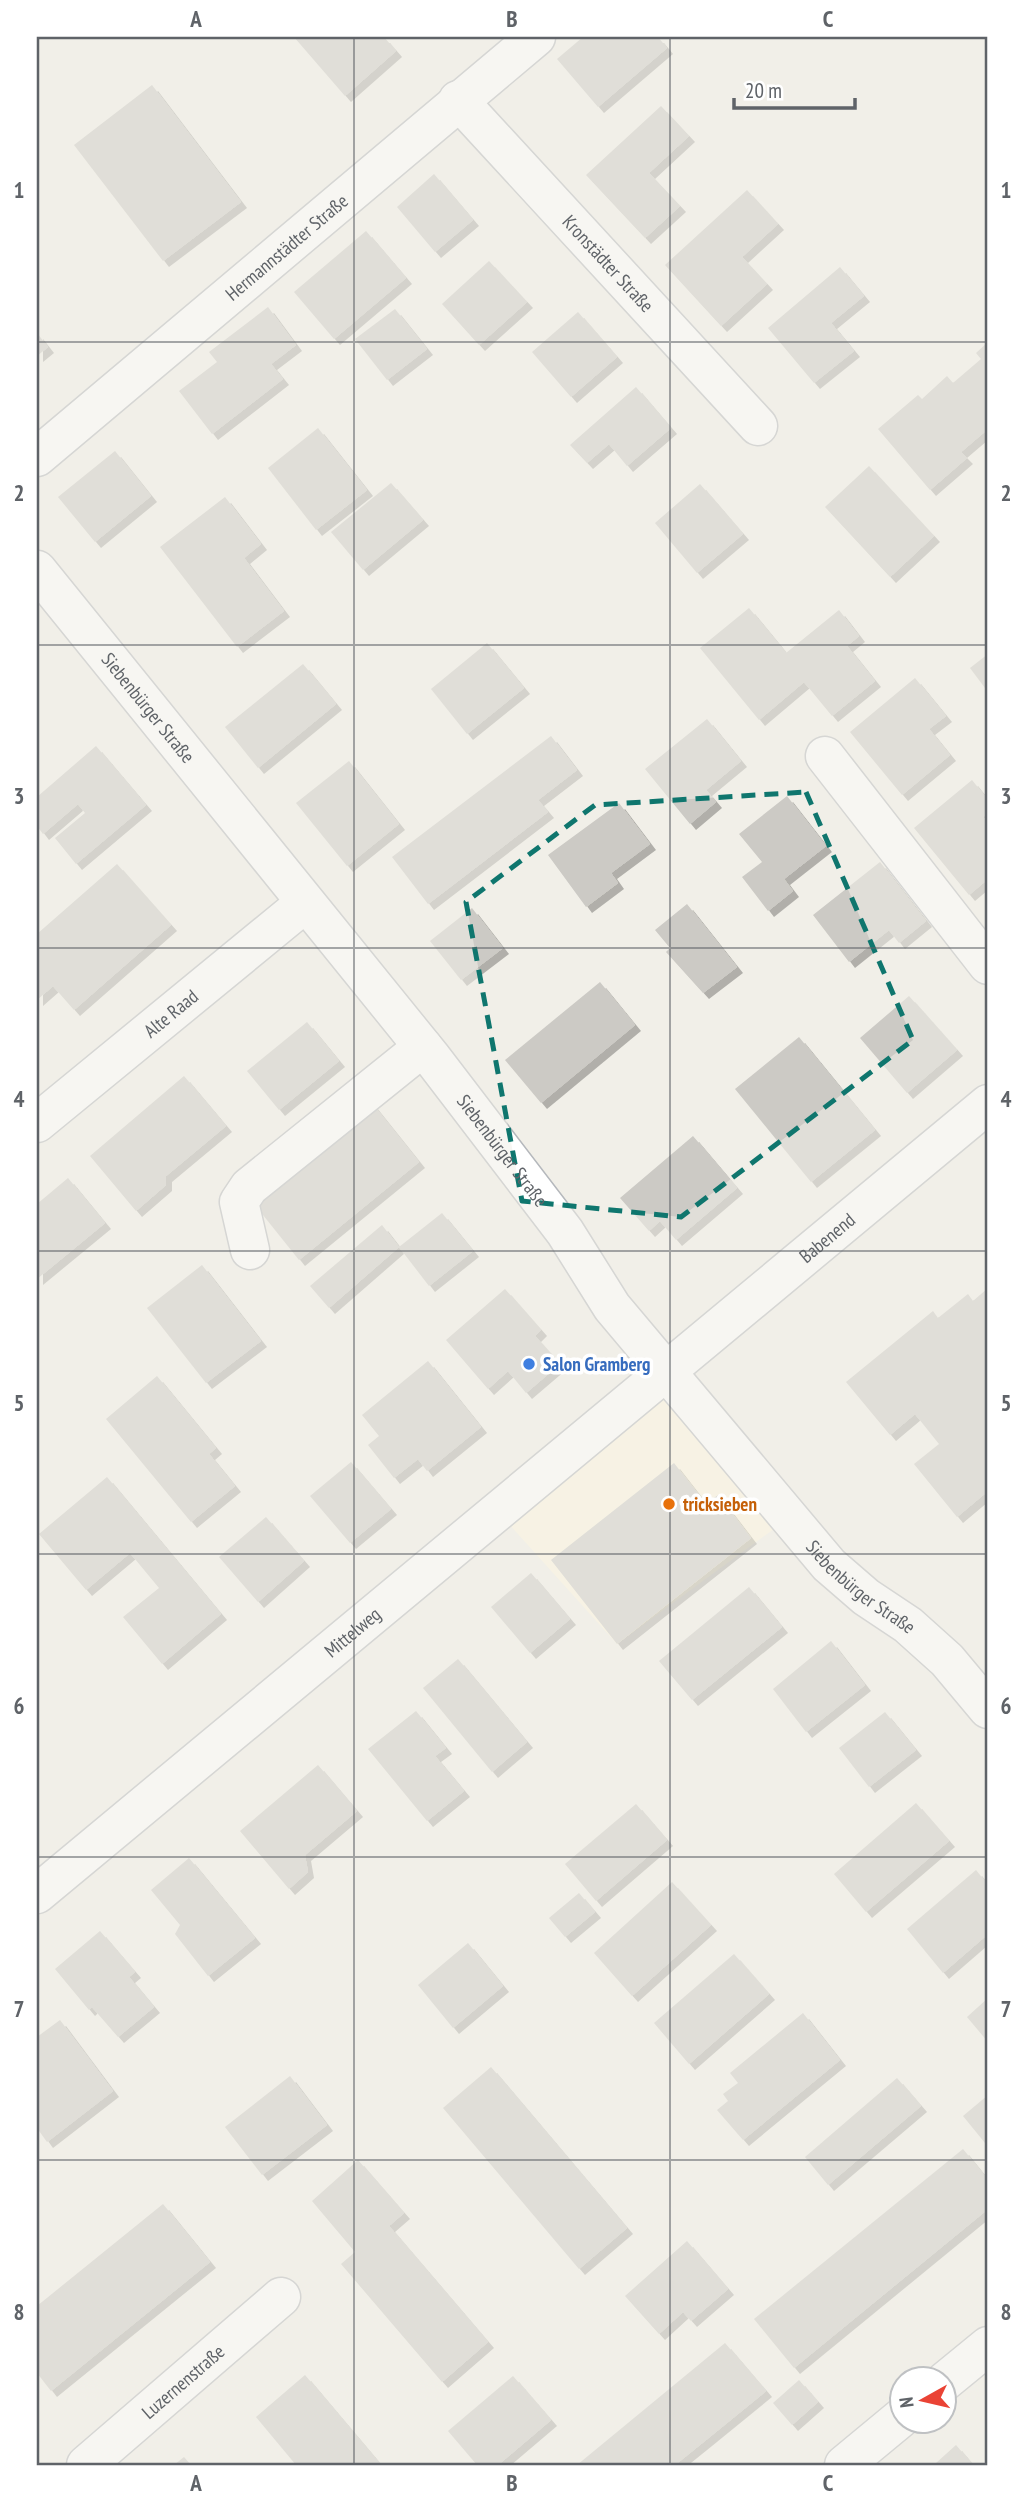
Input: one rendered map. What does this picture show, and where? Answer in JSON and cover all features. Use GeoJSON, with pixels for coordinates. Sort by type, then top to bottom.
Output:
{"type":"FeatureCollection","features":[{"type":"Feature","properties":{"kind":"street","name":"Hermannstädter Straße"},"geometry":{"type":"LineString","coordinates":[[37,457],[536,37]]}},
{"type":"Feature","properties":{"kind":"street","name":"Kronstädter Straße"},"geometry":{"type":"LineString","coordinates":[[458,100],[758,426]]}},
{"type":"Feature","properties":{"kind":"street","name":"Siebenbürger Straße"},"geometry":{"type":"LineString","coordinates":[[37,570],[304,904],[423,1047],[565,1232],[612,1307],[829,1565],[866,1597],[908,1625],[947,1660],[988,1709]]}},
{"type":"Feature","properties":{"kind":"street"},"geometry":{"type":"LineString","coordinates":[[825,756],[988,965]]}},
{"type":"Feature","properties":{"kind":"street","name":"Alte Raad"},"geometry":{"type":"LineString","coordinates":[[37,1123],[304,904]]}},
{"type":"Feature","properties":{"kind":"street"},"geometry":{"type":"LineString","coordinates":[[250,1250],[239,1202],[249,1187],[423,1047]]}},
{"type":"Feature","properties":{"kind":"street","name":"Babenend"},"geometry":{"type":"LineString","coordinates":[[667,1372],[988,1104]]}},
{"type":"Feature","properties":{"kind":"street","name":"Mittelweg"},"geometry":{"type":"LineString","coordinates":[[37,1894],[667,1372]]}},
{"type":"Feature","properties":{"kind":"street","name":"Luzernenstraße"},"geometry":{"type":"LineString","coordinates":[[86,2465],[281,2297]]}},
{"type":"Feature","properties":{"kind":"street"},"geometry":{"type":"LineString","coordinates":[[958,2371],[988,2346]]}},
{"type":"Feature","properties":{"kind":"street"},"geometry":{"type":"LineString","coordinates":[[844,2465],[888,2429]]}},
{"type":"Feature","properties":{"kind":"highlighted area"},"geometry":{"type":"Polygon","coordinates":[[[806,792],[913,1040],[681,1217],[522,1201],[466,902],[595,805],[806,792]]]}},
{"type":"Feature","properties":{"kind":"shaded area"},"geometry":{"type":"Polygon","coordinates":[[[667,1372],[789,1518],[617,1644],[499,1513],[667,1372]]]}},
{"type":"Feature","properties":{"kind":"building"},"geometry":{"type":"Polygon","coordinates":[[[294,37],[384,37],[396,51],[345,96],[294,37]]]}},
{"type":"Feature","properties":{"kind":"building"},"geometry":{"type":"Polygon","coordinates":[[[583,37],[658,37],[667,48],[598,107],[557,59],[583,37]]]}},
{"type":"Feature","properties":{"kind":"building"},"geometry":{"type":"Polygon","coordinates":[[[152,85],[241,202],[163,261],[74,145],[152,85]]]}},
{"type":"Feature","properties":{"kind":"building"},"geometry":{"type":"Polygon","coordinates":[[[661,106],[689,136],[649,173],[680,206],[645,238],[586,175],[661,106]]]}},
{"type":"Feature","properties":{"kind":"building"},"geometry":{"type":"Polygon","coordinates":[[[434,174],[473,220],[435,252],[397,207],[434,174]]]}},
{"type":"Feature","properties":{"kind":"building"},"geometry":{"type":"Polygon","coordinates":[[[747,190],[778,224],[742,257],[767,284],[721,326],[665,265],[747,190]]]}},
{"type":"Feature","properties":{"kind":"building"},"geometry":{"type":"Polygon","coordinates":[[[366,231],[406,278],[334,339],[294,292],[366,231]]]}},
{"type":"Feature","properties":{"kind":"building"},"geometry":{"type":"Polygon","coordinates":[[[489,261],[527,302],[479,345],[442,304],[489,261]]]}},
{"type":"Feature","properties":{"kind":"building"},"geometry":{"type":"Polygon","coordinates":[[[840,267],[864,296],[831,323],[854,351],[814,383],[768,328],[840,267]]]}},
{"type":"Feature","properties":{"kind":"building"},"geometry":{"type":"Polygon","coordinates":[[[268,307],[296,345],[271,364],[283,379],[212,434],[179,391],[217,362],[209,352],[268,307]]]}},
{"type":"Feature","properties":{"kind":"building"},"geometry":{"type":"Polygon","coordinates":[[[395,309],[427,349],[387,380],[355,339],[395,309]]]}},
{"type":"Feature","properties":{"kind":"building"},"geometry":{"type":"Polygon","coordinates":[[[578,312],[617,357],[571,397],[532,352],[578,312]]]}},
{"type":"Feature","properties":{"kind":"building"},"geometry":{"type":"Polygon","coordinates":[[[37,333],[48,347],[37,356],[37,333]]]}},
{"type":"Feature","properties":{"kind":"building"},"geometry":{"type":"Polygon","coordinates":[[[988,342],[988,429],[961,452],[967,458],[930,490],[878,429],[918,395],[922,399],[947,376],[953,383],[981,359],[976,353],[988,342]]]}},
{"type":"Feature","properties":{"kind":"building"},"geometry":{"type":"Polygon","coordinates":[[[636,387],[671,428],[627,466],[609,444],[587,463],[570,445],[636,387]]]}},
{"type":"Feature","properties":{"kind":"building"},"geometry":{"type":"Polygon","coordinates":[[[318,428],[367,490],[316,530],[268,468],[318,428]]]}},
{"type":"Feature","properties":{"kind":"building"},"geometry":{"type":"Polygon","coordinates":[[[115,451],[151,496],[95,542],[58,497],[115,451]]]}},
{"type":"Feature","properties":{"kind":"building"},"geometry":{"type":"Polygon","coordinates":[[[869,466],[934,536],[890,577],[825,507],[869,466]]]}},
{"type":"Feature","properties":{"kind":"building"},"geometry":{"type":"Polygon","coordinates":[[[391,483],[423,520],[363,570],[331,532],[391,483]]]}},
{"type":"Feature","properties":{"kind":"building"},"geometry":{"type":"Polygon","coordinates":[[[700,484],[743,534],[697,573],[655,523],[700,484]]]}},
{"type":"Feature","properties":{"kind":"building"},"geometry":{"type":"Polygon","coordinates":[[[225,497],[261,544],[244,558],[284,611],[237,647],[160,547],[225,497]]]}},
{"type":"Feature","properties":{"kind":"building"},"geometry":{"type":"Polygon","coordinates":[[[749,608],[786,653],[839,610],[859,636],[847,646],[875,681],[832,716],[804,682],[759,720],[700,648],[749,608]]]}},
{"type":"Feature","properties":{"kind":"building"},"geometry":{"type":"Polygon","coordinates":[[[487,643],[524,688],[467,734],[431,689],[487,643]]]}},
{"type":"Feature","properties":{"kind":"building"},"geometry":{"type":"Polygon","coordinates":[[[988,654],[988,692],[970,668],[988,654]]]}},
{"type":"Feature","properties":{"kind":"building"},"geometry":{"type":"Polygon","coordinates":[[[303,664],[336,704],[258,768],[225,727],[303,664]]]}},
{"type":"Feature","properties":{"kind":"building"},"geometry":{"type":"Polygon","coordinates":[[[915,678],[946,716],[929,729],[950,755],[902,795],[850,732],[915,678]]]}},
{"type":"Feature","properties":{"kind":"building"},"geometry":{"type":"Polygon","coordinates":[[[707,719],[741,761],[706,790],[716,802],[690,824],[645,769],[707,719]]]}},
{"type":"Feature","properties":{"kind":"building"},"geometry":{"type":"Polygon","coordinates":[[[551,736],[577,770],[538,800],[548,812],[428,904],[392,857],[551,736]]]}},
{"type":"Feature","properties":{"kind":"building"},"geometry":{"type":"Polygon","coordinates":[[[96,746],[146,805],[76,864],[55,838],[85,813],[78,804],[43,834],[37,826],[37,797],[96,746]]]}},
{"type":"Feature","properties":{"kind":"building"},"geometry":{"type":"Polygon","coordinates":[[[349,761],[399,824],[347,866],[296,803],[349,761]]]}},
{"type":"Feature","properties":{"kind":"building"},"geometry":{"type":"Polygon","coordinates":[[[972,780],[988,800],[988,813],[983,817],[988,823],[988,879],[969,895],[914,828],[972,780]]]}},
{"type":"Feature","properties":{"kind":"building"},"geometry":{"type":"Polygon","coordinates":[[[787,796],[826,846],[784,879],[793,891],[768,911],[742,877],[762,862],[739,834],[787,796]]]}},
{"type":"Feature","properties":{"kind":"building"},"geometry":{"type":"Polygon","coordinates":[[[619,803],[650,844],[611,873],[618,883],[586,907],[548,855],[619,803]]]}},
{"type":"Feature","properties":{"kind":"building"},"geometry":{"type":"Polygon","coordinates":[[[880,862],[926,921],[899,943],[889,930],[849,962],[813,915],[880,862]]]}},
{"type":"Feature","properties":{"kind":"building"},"geometry":{"type":"Polygon","coordinates":[[[117,864],[171,925],[74,1010],[53,986],[37,1000],[37,934],[117,864]]]}},
{"type":"Feature","properties":{"kind":"building"},"geometry":{"type":"Polygon","coordinates":[[[687,904],[737,967],[703,993],[666,952],[670,948],[655,930],[687,904]]]}},
{"type":"Feature","properties":{"kind":"building"},"geometry":{"type":"Polygon","coordinates":[[[472,908],[503,948],[461,980],[430,941],[472,908]]]}},
{"type":"Feature","properties":{"kind":"building"},"geometry":{"type":"Polygon","coordinates":[[[600,982],[635,1025],[541,1103],[505,1060],[600,982]]]}},
{"type":"Feature","properties":{"kind":"building"},"geometry":{"type":"Polygon","coordinates":[[[909,996],[957,1050],[907,1093],[860,1038],[909,996]]]}},
{"type":"Feature","properties":{"kind":"building"},"geometry":{"type":"Polygon","coordinates":[[[307,1022],[339,1061],[279,1110],[247,1071],[307,1022]]]}},
{"type":"Feature","properties":{"kind":"building"},"geometry":{"type":"Polygon","coordinates":[[[799,1037],[875,1130],[811,1182],[735,1089],[799,1037]]]}},
{"type":"Feature","properties":{"kind":"building"},"geometry":{"type":"Polygon","coordinates":[[[184,1076],[226,1126],[166,1176],[166,1185],[136,1211],[90,1156],[184,1076]]]}},
{"type":"Feature","properties":{"kind":"building"},"geometry":{"type":"Polygon","coordinates":[[[371,1102],[419,1162],[299,1260],[251,1200],[371,1102]]]}},
{"type":"Feature","properties":{"kind":"building"},"geometry":{"type":"Polygon","coordinates":[[[693,1136],[737,1188],[676,1240],[660,1221],[649,1231],[620,1198],[693,1136]]]}},
{"type":"Feature","properties":{"kind":"building"},"geometry":{"type":"Polygon","coordinates":[[[68,1178],[105,1223],[37,1279],[37,1204],[68,1178]]]}},
{"type":"Feature","properties":{"kind":"building"},"geometry":{"type":"Polygon","coordinates":[[[442,1213],[473,1251],[429,1286],[399,1247],[442,1213]]]}},
{"type":"Feature","properties":{"kind":"building"},"geometry":{"type":"Polygon","coordinates":[[[382,1225],[399,1247],[329,1308],[310,1286],[382,1225]]]}},
{"type":"Feature","properties":{"kind":"building"},"geometry":{"type":"Polygon","coordinates":[[[202,1265],[261,1341],[206,1383],[147,1308],[202,1265]]]}},
{"type":"Feature","properties":{"kind":"building"},"geometry":{"type":"Polygon","coordinates":[[[988,1288],[988,1491],[957,1517],[914,1464],[939,1444],[915,1414],[890,1435],[846,1382],[933,1311],[938,1318],[968,1294],[973,1301],[988,1288]]]}},
{"type":"Feature","properties":{"kind":"building"},"geometry":{"type":"Polygon","coordinates":[[[505,1289],[541,1330],[535,1336],[560,1364],[526,1393],[508,1371],[488,1389],[446,1340],[505,1289]]]}},
{"type":"Feature","properties":{"kind":"building"},"geometry":{"type":"Polygon","coordinates":[[[428,1361],[481,1427],[427,1471],[418,1459],[394,1478],[368,1445],[379,1436],[362,1415],[428,1361]]]}},
{"type":"Feature","properties":{"kind":"building"},"geometry":{"type":"Polygon","coordinates":[[[157,1376],[216,1448],[209,1454],[235,1486],[191,1522],[106,1419],[157,1376]]]}},
{"type":"Feature","properties":{"kind":"building"},"geometry":{"type":"Polygon","coordinates":[[[351,1462],[391,1509],[350,1543],[310,1496],[351,1462]]]}},
{"type":"Feature","properties":{"kind":"building"},"geometry":{"type":"Polygon","coordinates":[[[674,1463],[706,1504],[718,1495],[751,1538],[617,1644],[551,1560],[674,1463]]]}},
{"type":"Feature","properties":{"kind":"building"},"geometry":{"type":"Polygon","coordinates":[[[107,1477],[221,1614],[162,1664],[123,1617],[159,1588],[130,1553],[86,1590],[39,1534],[107,1477]]]}},
{"type":"Feature","properties":{"kind":"building"},"geometry":{"type":"Polygon","coordinates":[[[266,1517],[304,1561],[258,1602],[219,1557],[266,1517]]]}},
{"type":"Feature","properties":{"kind":"building"},"geometry":{"type":"Polygon","coordinates":[[[531,1573],[570,1619],[530,1653],[491,1607],[531,1573]]]}},
{"type":"Feature","properties":{"kind":"building"},"geometry":{"type":"Polygon","coordinates":[[[749,1587],[782,1627],[692,1700],[659,1661],[749,1587]]]}},
{"type":"Feature","properties":{"kind":"building"},"geometry":{"type":"Polygon","coordinates":[[[831,1641],[865,1685],[806,1732],[773,1689],[831,1641]]]}},
{"type":"Feature","properties":{"kind":"building"},"geometry":{"type":"Polygon","coordinates":[[[458,1659],[527,1742],[492,1772],[423,1688],[458,1659]]]}},
{"type":"Feature","properties":{"kind":"building"},"geometry":{"type":"Polygon","coordinates":[[[416,1711],[446,1748],[435,1756],[464,1791],[427,1821],[368,1749],[416,1711]]]}},
{"type":"Feature","properties":{"kind":"building"},"geometry":{"type":"Polygon","coordinates":[[[885,1712],[916,1750],[869,1787],[839,1748],[885,1712]]]}},
{"type":"Feature","properties":{"kind":"building"},"geometry":{"type":"Polygon","coordinates":[[[318,1765],[357,1811],[305,1855],[308,1872],[289,1889],[240,1831],[318,1765]]]}},
{"type":"Feature","properties":{"kind":"building"},"geometry":{"type":"Polygon","coordinates":[[[916,1803],[949,1841],[866,1912],[834,1874],[916,1803]]]}},
{"type":"Feature","properties":{"kind":"building"},"geometry":{"type":"Polygon","coordinates":[[[636,1804],[667,1840],[596,1901],[565,1864],[636,1804]]]}},
{"type":"Feature","properties":{"kind":"building"},"geometry":{"type":"Polygon","coordinates":[[[189,1858],[255,1938],[208,1976],[175,1934],[180,1925],[151,1890],[189,1858]]]}},
{"type":"Feature","properties":{"kind":"building"},"geometry":{"type":"Polygon","coordinates":[[[976,1870],[988,1885],[988,1934],[943,1973],[907,1929],[976,1870]]]}},
{"type":"Feature","properties":{"kind":"building"},"geometry":{"type":"Polygon","coordinates":[[[672,1882],[711,1925],[632,1996],[594,1953],[672,1882]]]}},
{"type":"Feature","properties":{"kind":"building"},"geometry":{"type":"Polygon","coordinates":[[[579,1893],[595,1912],[565,1937],[549,1918],[579,1893]]]}},
{"type":"Feature","properties":{"kind":"building"},"geometry":{"type":"Polygon","coordinates":[[[100,1931],[135,1972],[129,1977],[154,2007],[118,2037],[92,2007],[89,2010],[55,1969],[100,1931]]]}},
{"type":"Feature","properties":{"kind":"building"},"geometry":{"type":"Polygon","coordinates":[[[468,1943],[503,1986],[453,2028],[418,1985],[468,1943]]]}},
{"type":"Feature","properties":{"kind":"building"},"geometry":{"type":"Polygon","coordinates":[[[734,1954],[769,1994],[689,2064],[654,2023],[734,1954]]]}},
{"type":"Feature","properties":{"kind":"building"},"geometry":{"type":"Polygon","coordinates":[[[988,1998],[988,2042],[967,2017],[988,1998]]]}},
{"type":"Feature","properties":{"kind":"building"},"geometry":{"type":"Polygon","coordinates":[[[803,2013],[840,2060],[743,2140],[717,2110],[728,2101],[723,2094],[738,2083],[730,2073],[803,2013]]]}},
{"type":"Feature","properties":{"kind":"building"},"geometry":{"type":"Polygon","coordinates":[[[60,2020],[113,2091],[47,2142],[37,2128],[37,2037],[60,2020]]]}},
{"type":"Feature","properties":{"kind":"building"},"geometry":{"type":"Polygon","coordinates":[[[491,2067],[627,2228],[579,2269],[443,2108],[491,2067]]]}},
{"type":"Feature","properties":{"kind":"building"},"geometry":{"type":"Polygon","coordinates":[[[290,2076],[327,2125],[262,2175],[225,2127],[290,2076]]]}},
{"type":"Feature","properties":{"kind":"building"},"geometry":{"type":"Polygon","coordinates":[[[897,2078],[921,2106],[828,2185],[805,2157],[897,2078]]]}},
{"type":"Feature","properties":{"kind":"building"},"geometry":{"type":"Polygon","coordinates":[[[988,2095],[988,2141],[985,2143],[963,2116],[988,2095]]]}},
{"type":"Feature","properties":{"kind":"building"},"geometry":{"type":"Polygon","coordinates":[[[963,2149],[988,2180],[988,2209],[794,2368],[754,2319],[963,2149]]]}},
{"type":"Feature","properties":{"kind":"building"},"geometry":{"type":"Polygon","coordinates":[[[358,2160],[404,2213],[389,2226],[488,2342],[442,2382],[341,2264],[355,2252],[312,2201],[358,2160]]]}},
{"type":"Feature","properties":{"kind":"building"},"geometry":{"type":"Polygon","coordinates":[[[163,2204],[210,2262],[51,2391],[37,2373],[37,2306],[163,2204]]]}},
{"type":"Feature","properties":{"kind":"building"},"geometry":{"type":"Polygon","coordinates":[[[687,2241],[728,2289],[691,2321],[683,2312],[659,2334],[625,2296],[687,2241]]]}},
{"type":"Feature","properties":{"kind":"building"},"geometry":{"type":"Polygon","coordinates":[[[725,2343],[766,2391],[675,2465],[577,2465],[725,2343]]]}},
{"type":"Feature","properties":{"kind":"building"},"geometry":{"type":"Polygon","coordinates":[[[305,2375],[381,2465],[296,2465],[256,2417],[305,2375]]]}},
{"type":"Feature","properties":{"kind":"building"},"geometry":{"type":"Polygon","coordinates":[[[513,2376],[551,2420],[498,2465],[477,2465],[448,2431],[513,2376]]]}},
{"type":"Feature","properties":{"kind":"building"},"geometry":{"type":"Polygon","coordinates":[[[799,2380],[818,2402],[792,2425],[773,2403],[799,2380]]]}},
{"type":"Feature","properties":{"kind":"building"},"geometry":{"type":"Polygon","coordinates":[[[956,2445],[973,2465],[936,2463],[956,2445]]]}},
{"type":"Feature","properties":{"kind":"building"},"geometry":{"type":"Polygon","coordinates":[[[184,2457],[191,2465],[174,2465],[184,2457]]]}},
{"type":"Feature","properties":{"kind":"place","name":"Salon Gramberg"},"geometry":{"type":"Point","coordinates":[529,1364]}},
{"type":"Feature","properties":{"kind":"place","name":"tricksieben"},"geometry":{"type":"Point","coordinates":[669,1504]}}]}
